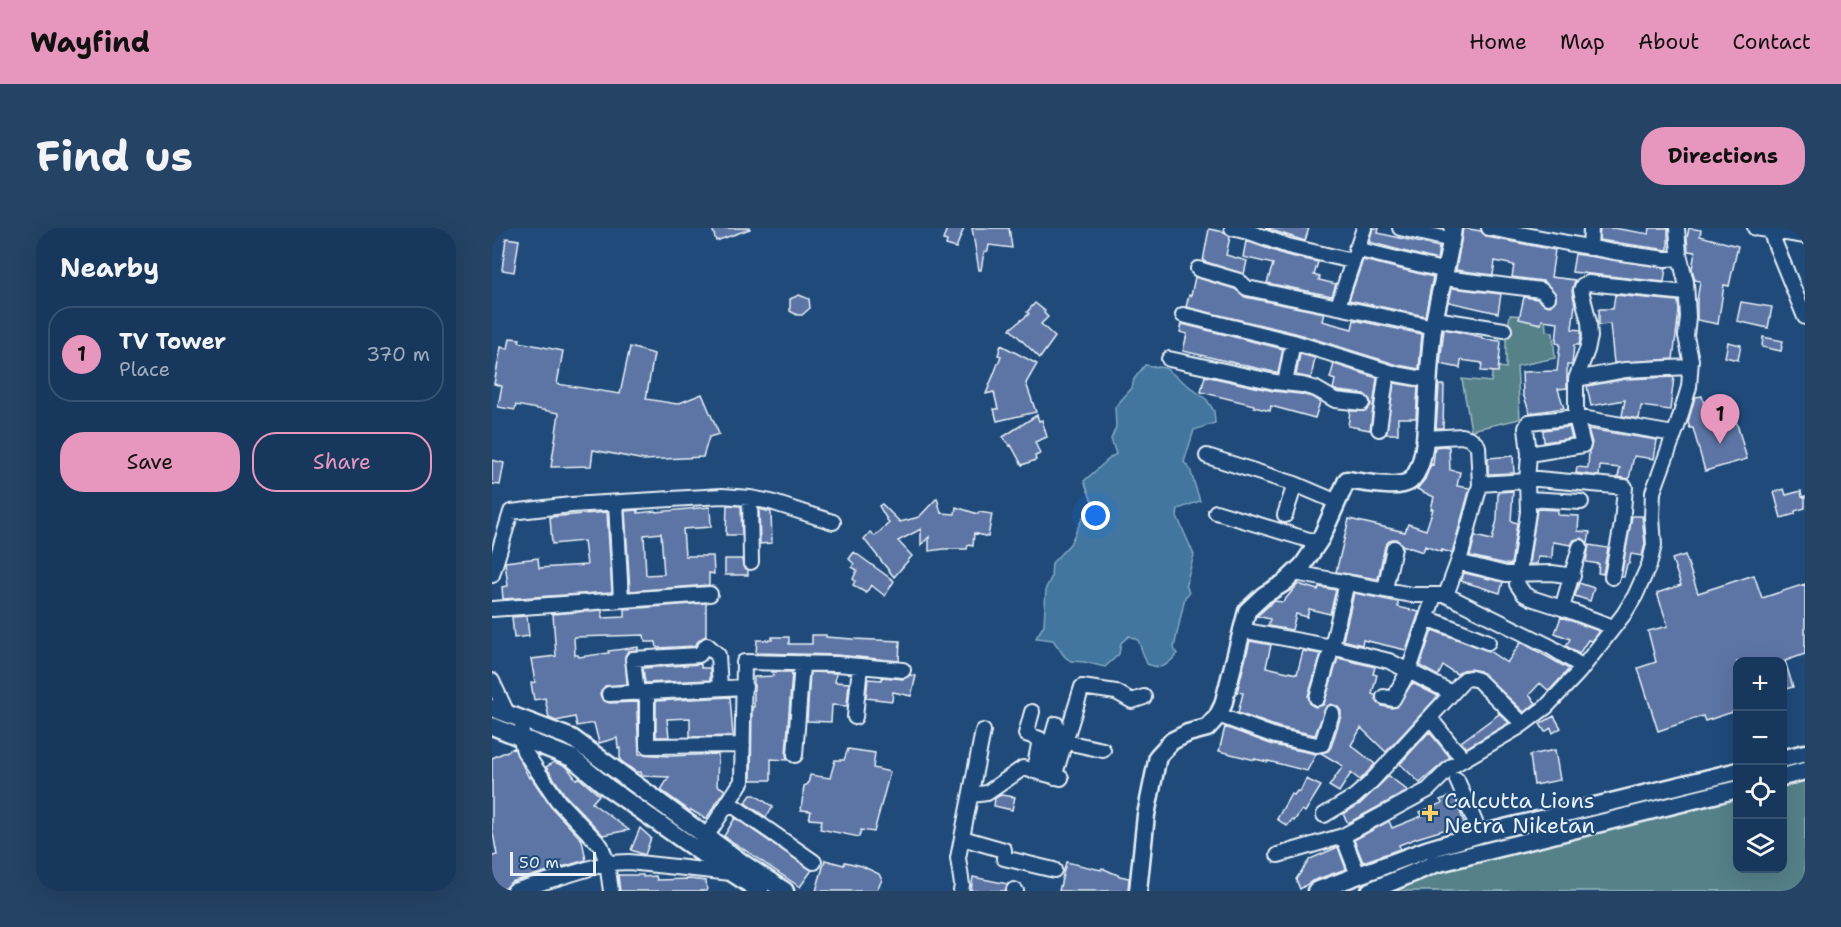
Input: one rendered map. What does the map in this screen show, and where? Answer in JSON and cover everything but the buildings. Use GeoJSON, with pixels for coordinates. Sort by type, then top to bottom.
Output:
{"type":"FeatureCollection","features":[{"type":"Feature","properties":{"kind":"street"},"geometry":{"type":"LineString","coordinates":[[1232,228],[1252,230],[1288,246],[1354,255],[1445,274],[1541,290],[1548,297]]}},
{"type":"Feature","properties":{"kind":"street"},"geometry":{"type":"LineString","coordinates":[[1338,306],[1364,228]]}},
{"type":"Feature","properties":{"kind":"street"},"geometry":{"type":"LineString","coordinates":[[1138,891],[1146,815],[1158,756],[1172,741],[1188,733],[1207,728],[1218,715],[1223,705],[1247,611],[1264,595],[1295,573],[1319,543],[1347,480],[1400,485],[1411,480],[1423,458],[1434,323],[1452,234],[1400,228]]}},
{"type":"Feature","properties":{"kind":"street"},"geometry":{"type":"LineString","coordinates":[[1489,228],[1590,248],[1665,259],[1680,258]]}},
{"type":"Feature","properties":{"kind":"street"},"geometry":{"type":"LineString","coordinates":[[1590,248],[1591,228]]}},
{"type":"Feature","properties":{"kind":"street"},"geometry":{"type":"LineString","coordinates":[[1278,855],[1343,837],[1428,790],[1452,766],[1523,724],[1546,707],[1583,667],[1635,596],[1649,565],[1654,545],[1653,492],[1689,387],[1691,360],[1686,336],[1688,318],[1686,282],[1680,258],[1677,228]]}},
{"type":"Feature","properties":{"kind":"street"},"geometry":{"type":"LineString","coordinates":[[1755,228],[1805,236]]}},
{"type":"Feature","properties":{"kind":"street"},"geometry":{"type":"LineString","coordinates":[[1770,231],[1805,317]]}},
{"type":"Feature","properties":{"kind":"street"},"geometry":{"type":"LineString","coordinates":[[1198,269],[1239,281],[1247,288],[1434,323],[1504,330]]}},
{"type":"Feature","properties":{"kind":"street"},"geometry":{"type":"LineString","coordinates":[[1529,454],[1583,446],[1576,417],[1576,379],[1590,337],[1589,322],[1581,290],[1583,285],[1588,282],[1686,293]]}},
{"type":"Feature","properties":{"kind":"street"},"geometry":{"type":"LineString","coordinates":[[1183,315],[1293,342],[1388,371],[1430,380]]}},
{"type":"Feature","properties":{"kind":"street"},"geometry":{"type":"LineString","coordinates":[[1284,383],[1293,342]]}},
{"type":"Feature","properties":{"kind":"street"},"geometry":{"type":"LineString","coordinates":[[1169,359],[1316,389],[1335,399],[1362,403]]}},
{"type":"Feature","properties":{"kind":"street"},"geometry":{"type":"LineString","coordinates":[[1576,379],[1625,370],[1690,367]]}},
{"type":"Feature","properties":{"kind":"street"},"geometry":{"type":"LineString","coordinates":[[1379,429],[1388,371]]}},
{"type":"Feature","properties":{"kind":"street"},"geometry":{"type":"LineString","coordinates":[[1613,627],[1524,594],[1517,584],[1528,512],[1529,454],[1526,428],[1529,422],[1576,417],[1674,434]]}},
{"type":"Feature","properties":{"kind":"street"},"geometry":{"type":"LineString","coordinates":[[1383,697],[1393,699],[1409,670],[1427,618],[1458,562],[1480,484],[1478,446],[1471,439],[1462,436],[1425,438]]}},
{"type":"Feature","properties":{"kind":"street"},"geometry":{"type":"LineString","coordinates":[[1207,456],[1294,484],[1337,502]]}},
{"type":"Feature","properties":{"kind":"street"},"geometry":{"type":"LineString","coordinates":[[1480,484],[1527,480],[1625,487],[1622,524],[1612,577]]}},
{"type":"Feature","properties":{"kind":"street"},"geometry":{"type":"LineString","coordinates":[[1285,515],[1294,484]]}},
{"type":"Feature","properties":{"kind":"street"},"geometry":{"type":"LineString","coordinates":[[493,566],[511,512],[572,505],[722,496],[750,498],[798,510],[833,522]]}},
{"type":"Feature","properties":{"kind":"street"},"geometry":{"type":"LineString","coordinates":[[750,498],[751,562]]}},
{"type":"Feature","properties":{"kind":"street"},"geometry":{"type":"LineString","coordinates":[[1528,499],[1581,502]]}},
{"type":"Feature","properties":{"kind":"street"},"geometry":{"type":"LineString","coordinates":[[616,503],[621,600]]}},
{"type":"Feature","properties":{"kind":"street"},"geometry":{"type":"LineString","coordinates":[[1216,512],[1319,543]]}},
{"type":"Feature","properties":{"kind":"street"},"geometry":{"type":"LineString","coordinates":[[1562,608],[1580,547]]}},
{"type":"Feature","properties":{"kind":"street"},"geometry":{"type":"LineString","coordinates":[[1385,589],[1394,548]]}},
{"type":"Feature","properties":{"kind":"street"},"geometry":{"type":"LineString","coordinates":[[1458,562],[1506,574],[1552,573],[1573,576]]}},
{"type":"Feature","properties":{"kind":"street"},"geometry":{"type":"LineString","coordinates":[[1295,573],[1412,595],[1440,595],[1549,646],[1583,667]]}},
{"type":"Feature","properties":{"kind":"street"},"geometry":{"type":"LineString","coordinates":[[1317,698],[1347,582]]}},
{"type":"Feature","properties":{"kind":"street"},"geometry":{"type":"LineString","coordinates":[[492,609],[710,594]]}},
{"type":"Feature","properties":{"kind":"street"},"geometry":{"type":"LineString","coordinates":[[1427,618],[1488,642]]}},
{"type":"Feature","properties":{"kind":"street"},"geometry":{"type":"LineString","coordinates":[[1241,630],[1332,647],[1389,661],[1452,693]]}},
{"type":"Feature","properties":{"kind":"street"},"geometry":{"type":"LineString","coordinates":[[720,688],[718,655],[707,645],[699,655],[633,659],[642,692],[647,746],[743,745]]}},
{"type":"Feature","properties":{"kind":"street"},"geometry":{"type":"LineString","coordinates":[[697,850],[742,781],[744,662],[802,663],[903,670]]}},
{"type":"Feature","properties":{"kind":"street"},"geometry":{"type":"LineString","coordinates":[[795,755],[802,663]]}},
{"type":"Feature","properties":{"kind":"street"},"geometry":{"type":"LineString","coordinates":[[855,717],[860,666]]}},
{"type":"Feature","properties":{"kind":"street"},"geometry":{"type":"LineString","coordinates":[[1324,814],[1354,797],[1369,784],[1465,679],[1478,680],[1523,724]]}},
{"type":"Feature","properties":{"kind":"street"},"geometry":{"type":"LineString","coordinates":[[492,681],[499,710],[522,728],[572,758],[607,787],[697,850],[760,891]]}},
{"type":"Feature","properties":{"kind":"street"},"geometry":{"type":"LineString","coordinates":[[609,694],[745,687]]}},
{"type":"Feature","properties":{"kind":"street"},"geometry":{"type":"LineString","coordinates":[[1048,775],[1066,742],[1082,687],[1116,692],[1132,701],[1144,697]]}},
{"type":"Feature","properties":{"kind":"street"},"geometry":{"type":"LineString","coordinates":[[1032,712],[1026,734],[1041,739],[1048,775]]}},
{"type":"Feature","properties":{"kind":"street"},"geometry":{"type":"LineString","coordinates":[[1218,715],[1275,736],[1317,745],[1322,744],[1332,713]]}},
{"type":"Feature","properties":{"kind":"street"},"geometry":{"type":"LineString","coordinates":[[1430,718],[1464,759]]}},
{"type":"Feature","properties":{"kind":"street"},"geometry":{"type":"LineString","coordinates":[[1048,775],[1056,723]]}},
{"type":"Feature","properties":{"kind":"street"},"geometry":{"type":"LineString","coordinates":[[492,726],[522,728],[572,738],[785,891]]}},
{"type":"Feature","properties":{"kind":"street"},"geometry":{"type":"LineString","coordinates":[[522,728],[524,751],[558,801],[601,846],[607,863],[611,891]]}},
{"type":"Feature","properties":{"kind":"street"},"geometry":{"type":"LineString","coordinates":[[961,891],[958,858],[983,731]]}},
{"type":"Feature","properties":{"kind":"street"},"geometry":{"type":"LineString","coordinates":[[1066,742],[1103,750]]}},
{"type":"Feature","properties":{"kind":"street"},"geometry":{"type":"LineString","coordinates":[[1787,758],[1805,753]]}},
{"type":"Feature","properties":{"kind":"street"},"geometry":{"type":"LineString","coordinates":[[971,795],[987,793],[1023,768],[1048,775]]}},
{"type":"Feature","properties":{"kind":"street"},"geometry":{"type":"LineString","coordinates":[[1787,776],[1805,771]]}},
{"type":"Feature","properties":{"kind":"street"},"geometry":{"type":"LineString","coordinates":[[1316,891],[1426,850],[1480,834],[1733,772]]}},
{"type":"Feature","properties":{"kind":"street"},"geometry":{"type":"LineString","coordinates":[[1457,780],[1480,834]]}},
{"type":"Feature","properties":{"kind":"street"},"geometry":{"type":"LineString","coordinates":[[1370,891],[1435,864],[1733,790]]}},
{"type":"Feature","properties":{"kind":"street"},"geometry":{"type":"LineString","coordinates":[[728,802],[814,862]]}},
{"type":"Feature","properties":{"kind":"street"},"geometry":{"type":"LineString","coordinates":[[962,837],[1004,850],[1004,858],[1054,870]]}},
{"type":"Feature","properties":{"kind":"street"},"geometry":{"type":"LineString","coordinates":[[1343,837],[1358,875]]}},
{"type":"Feature","properties":{"kind":"street"},"geometry":{"type":"LineString","coordinates":[[514,891],[607,863],[629,862],[731,873]]}},
{"type":"Feature","properties":{"kind":"green space"},"geometry":{"type":"Polygon","coordinates":[[[1510,315],[1545,317],[1546,331],[1553,332],[1555,358],[1517,366],[1520,419],[1471,430],[1462,379],[1491,382],[1493,366],[1506,368],[1506,339],[1510,315]]]}},
{"type":"Feature","properties":{"kind":"green space"},"geometry":{"type":"Polygon","coordinates":[[[1805,774],[1805,891],[1357,891],[1424,862],[1733,792],[1733,873],[1787,873],[1787,779],[1805,774]]]}},
{"type":"Feature","properties":{"kind":"water"},"geometry":{"type":"Polygon","coordinates":[[[1145,365],[1165,368],[1207,400],[1214,411],[1215,423],[1194,430],[1184,462],[1190,469],[1200,501],[1178,509],[1177,516],[1194,555],[1186,584],[1189,593],[1185,597],[1174,648],[1177,654],[1164,666],[1157,667],[1147,664],[1138,640],[1129,636],[1121,643],[1119,654],[1105,667],[1071,661],[1065,657],[1053,640],[1036,638],[1044,625],[1046,588],[1051,578],[1052,563],[1070,544],[1083,517],[1098,517],[1101,510],[1093,504],[1084,481],[1116,454],[1111,439],[1116,427],[1115,407],[1132,388],[1134,379],[1145,365]]]}},
{"type":"Feature","properties":{"kind":"place","name":"TV Tower"},"geometry":{"type":"Point","coordinates":[1720,444]}},
{"type":"Feature","properties":{"kind":"place","name":"Calcutta Lions Netra Niketan"},"geometry":{"type":"Point","coordinates":[1430,813]}}]}
